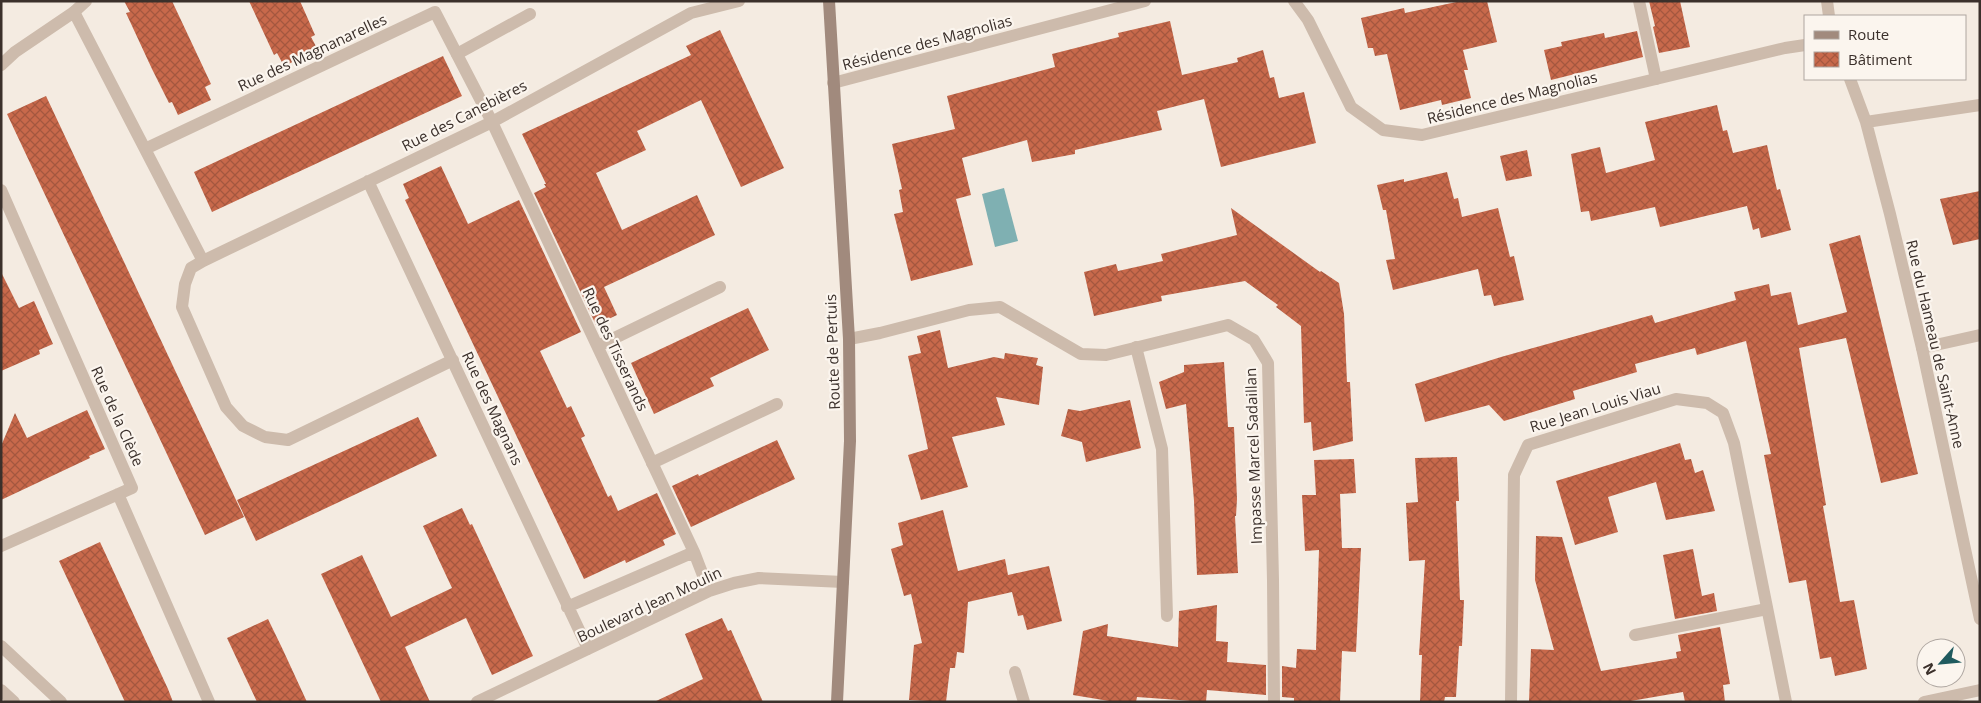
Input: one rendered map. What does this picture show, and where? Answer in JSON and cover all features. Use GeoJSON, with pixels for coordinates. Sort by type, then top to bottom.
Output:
{"type":"FeatureCollection","features":[{"type":"Feature","properties":{"kind":"main road","name":"Route de Pertuis"},"geometry":{"type":"LineString","coordinates":[[829,1],[849,339],[850,441],[837,702]]}},
{"type":"Feature","properties":{"kind":"street"},"geometry":{"type":"LineString","coordinates":[[1,65],[15,52],[74,12],[86,1]]}},
{"type":"Feature","properties":{"kind":"street","name":"Rue des Canebières"},"geometry":{"type":"LineString","coordinates":[[203,261],[492,122],[691,13],[739,1]]}},
{"type":"Feature","properties":{"kind":"street","name":"Résidence des Magnolias"},"geometry":{"type":"LineString","coordinates":[[833,83],[1145,1]]}},
{"type":"Feature","properties":{"kind":"street","name":"Résidence des Magnolias"},"geometry":{"type":"LineString","coordinates":[[1294,1],[1308,20],[1351,106],[1383,130],[1422,135],[1795,46],[1804,46]]}},
{"type":"Feature","properties":{"kind":"street"},"geometry":{"type":"LineString","coordinates":[[1638,1],[1656,79]]}},
{"type":"Feature","properties":{"kind":"street"},"geometry":{"type":"LineString","coordinates":[[1827,1],[1829,15]]}},
{"type":"Feature","properties":{"kind":"street"},"geometry":{"type":"LineString","coordinates":[[74,12],[203,261],[191,268],[185,284],[182,307],[226,407],[243,426],[264,436],[288,440],[453,360]]}},
{"type":"Feature","properties":{"kind":"street","name":"Rue des Magnanarelles"},"geometry":{"type":"LineString","coordinates":[[145,149],[435,12],[492,122]]}},
{"type":"Feature","properties":{"kind":"street"},"geometry":{"type":"LineString","coordinates":[[457,54],[530,14]]}},
{"type":"Feature","properties":{"kind":"street","name":"Rue du Hameau de Saint-Anne"},"geometry":{"type":"LineString","coordinates":[[1850,80],[1866,122],[1922,348],[1980,619]]}},
{"type":"Feature","properties":{"kind":"street"},"geometry":{"type":"LineString","coordinates":[[1866,122],[1980,105]]}},
{"type":"Feature","properties":{"kind":"street","name":"Rue des Tisserands"},"geometry":{"type":"LineString","coordinates":[[492,122],[694,552],[709,591]]}},
{"type":"Feature","properties":{"kind":"street","name":"Rue des Magnans"},"geometry":{"type":"LineString","coordinates":[[368,181],[588,650]]}},
{"type":"Feature","properties":{"kind":"street","name":"Rue de la Clède"},"geometry":{"type":"LineString","coordinates":[[1,190],[132,488],[118,494]]}},
{"type":"Feature","properties":{"kind":"street"},"geometry":{"type":"LineString","coordinates":[[598,346],[720,287]]}},
{"type":"Feature","properties":{"kind":"street","name":"Impasse Marcel Sadaillan"},"geometry":{"type":"LineString","coordinates":[[849,339],[969,310],[1000,307],[1081,354],[1106,355],[1228,325],[1254,340],[1268,364],[1274,580],[1274,702]]}},
{"type":"Feature","properties":{"kind":"street"},"geometry":{"type":"LineString","coordinates":[[1922,348],[1980,335]]}},
{"type":"Feature","properties":{"kind":"street"},"geometry":{"type":"LineString","coordinates":[[1136,348],[1162,449],[1167,616]]}},
{"type":"Feature","properties":{"kind":"street","name":"Rue Jean Louis Viau"},"geometry":{"type":"LineString","coordinates":[[1511,702],[1514,475],[1528,445],[1676,399],[1707,403],[1724,413],[1734,443],[1786,702]]}},
{"type":"Feature","properties":{"kind":"street"},"geometry":{"type":"LineString","coordinates":[[652,463],[777,404]]}},
{"type":"Feature","properties":{"kind":"street"},"geometry":{"type":"LineString","coordinates":[[1,546],[118,494],[209,702]]}},
{"type":"Feature","properties":{"kind":"street"},"geometry":{"type":"LineString","coordinates":[[567,607],[694,552]]}},
{"type":"Feature","properties":{"kind":"street","name":"Boulevard Jean Moulin"},"geometry":{"type":"LineString","coordinates":[[477,702],[709,591],[759,578],[843,582]]}},
{"type":"Feature","properties":{"kind":"street"},"geometry":{"type":"LineString","coordinates":[[1635,635],[1768,609]]}},
{"type":"Feature","properties":{"kind":"street"},"geometry":{"type":"LineString","coordinates":[[1,646],[61,702]]}},
{"type":"Feature","properties":{"kind":"street"},"geometry":{"type":"LineString","coordinates":[[1015,672],[1024,702]]}},
{"type":"Feature","properties":{"kind":"street"},"geometry":{"type":"LineString","coordinates":[[1,690],[14,702]]}},
{"type":"Feature","properties":{"kind":"street"},"geometry":{"type":"LineString","coordinates":[[1924,702],[1980,690]]}},
{"type":"Feature","properties":{"kind":"water"},"geometry":{"type":"Polygon","coordinates":[[[1004,188],[1018,241],[995,247],[982,194],[1004,188]]]}},
{"type":"Feature","properties":{"kind":"building"},"geometry":{"type":"Polygon","coordinates":[[[124,1],[172,1],[211,84],[205,87],[211,100],[178,115],[172,102],[169,103],[152,69],[126,13],[130,12],[124,1]]]}},
{"type":"Feature","properties":{"kind":"building"},"geometry":{"type":"Polygon","coordinates":[[[249,1],[300,1],[315,35],[311,37],[318,50],[284,66],[277,53],[274,55],[249,1]]]}},
{"type":"Feature","properties":{"kind":"building"},"geometry":{"type":"Polygon","coordinates":[[[1461,1],[1487,1],[1497,42],[1463,50],[1468,70],[1464,70],[1471,98],[1442,105],[1441,100],[1400,110],[1387,54],[1375,56],[1373,48],[1368,48],[1361,18],[1404,8],[1405,13],[1461,1]]]}},
{"type":"Feature","properties":{"kind":"building"},"geometry":{"type":"Polygon","coordinates":[[[1649,1],[1680,1],[1690,47],[1659,53],[1649,1]]]}},
{"type":"Feature","properties":{"kind":"building"},"geometry":{"type":"Polygon","coordinates":[[[1170,21],[1182,75],[1238,62],[1237,58],[1263,50],[1270,78],[1274,77],[1279,98],[1304,92],[1316,143],[1221,167],[1204,99],[1157,111],[1162,130],[1075,150],[1075,154],[1032,162],[1027,140],[962,158],[971,195],[956,199],[973,265],[911,281],[894,214],[903,212],[899,190],[902,189],[892,144],[955,129],[947,96],[1055,67],[1052,54],[1119,37],[1118,33],[1170,21]]]}},
{"type":"Feature","properties":{"kind":"building"},"geometry":{"type":"Polygon","coordinates":[[[720,30],[784,168],[741,187],[701,100],[637,131],[646,150],[596,173],[622,230],[697,195],[715,235],[604,287],[617,315],[596,325],[534,193],[546,187],[544,184],[546,184],[522,134],[691,55],[686,46],[720,30]]]}},
{"type":"Feature","properties":{"kind":"building"},"geometry":{"type":"Polygon","coordinates":[[[1637,31],[1643,57],[1551,80],[1544,50],[1562,46],[1561,42],[1604,33],[1605,38],[1637,31]]]}},
{"type":"Feature","properties":{"kind":"building"},"geometry":{"type":"Polygon","coordinates":[[[443,56],[462,96],[212,212],[194,172],[443,56]]]}},
{"type":"Feature","properties":{"kind":"building"},"geometry":{"type":"Polygon","coordinates":[[[46,96],[244,517],[205,535],[7,114],[46,96]]]}},
{"type":"Feature","properties":{"kind":"building"},"geometry":{"type":"Polygon","coordinates":[[[1717,105],[1723,131],[1727,130],[1733,153],[1767,145],[1777,190],[1780,189],[1791,230],[1761,238],[1759,228],[1753,230],[1747,206],[1660,227],[1655,207],[1591,221],[1589,211],[1581,212],[1571,154],[1600,147],[1606,173],[1655,160],[1645,122],[1717,105]]]}},
{"type":"Feature","properties":{"kind":"building"},"geometry":{"type":"Polygon","coordinates":[[[1527,150],[1532,176],[1506,181],[1500,156],[1527,150]]]}},
{"type":"Feature","properties":{"kind":"building"},"geometry":{"type":"Polygon","coordinates":[[[441,166],[468,224],[519,200],[581,332],[540,351],[567,408],[571,406],[585,436],[581,438],[608,497],[611,495],[618,511],[657,493],[676,534],[663,540],[665,545],[626,563],[625,560],[584,579],[405,200],[409,198],[403,184],[441,166]]]}},
{"type":"Feature","properties":{"kind":"building"},"geometry":{"type":"Polygon","coordinates":[[[1447,172],[1454,199],[1458,198],[1462,217],[1498,208],[1510,257],[1514,256],[1524,300],[1494,306],[1491,295],[1484,296],[1478,269],[1393,290],[1386,260],[1395,259],[1386,210],[1383,210],[1377,185],[1404,179],[1404,182],[1447,172]]]}},
{"type":"Feature","properties":{"kind":"building"},"geometry":{"type":"Polygon","coordinates":[[[1980,191],[1980,239],[1953,245],[1940,199],[1980,191]]]}},
{"type":"Feature","properties":{"kind":"building"},"geometry":{"type":"Polygon","coordinates":[[[1231,208],[1320,272],[1339,283],[1344,314],[1347,382],[1350,382],[1353,441],[1313,451],[1311,422],[1304,423],[1301,326],[1276,307],[1278,305],[1245,281],[1161,296],[1162,301],[1094,316],[1084,272],[1116,264],[1118,271],[1163,261],[1161,254],[1237,235],[1231,208]]]}},
{"type":"Feature","properties":{"kind":"building"},"geometry":{"type":"Polygon","coordinates":[[[1860,235],[1918,474],[1881,483],[1846,338],[1799,348],[1826,505],[1823,506],[1840,602],[1854,600],[1867,669],[1835,676],[1831,657],[1820,659],[1806,580],[1789,583],[1764,455],[1771,454],[1746,341],[1697,355],[1695,348],[1635,364],[1637,372],[1573,391],[1575,399],[1504,421],[1489,405],[1425,422],[1415,384],[1501,357],[1652,315],[1655,323],[1736,300],[1734,292],[1769,284],[1771,296],[1791,292],[1798,325],[1847,312],[1829,244],[1860,235]]]}},
{"type":"Feature","properties":{"kind":"building"},"geometry":{"type":"Polygon","coordinates":[[[1,272],[19,308],[34,301],[53,344],[39,350],[40,354],[1,371],[1,272]]]}},
{"type":"Feature","properties":{"kind":"building"},"geometry":{"type":"Polygon","coordinates":[[[748,308],[769,350],[710,378],[714,386],[654,414],[631,363],[748,308]]]}},
{"type":"Feature","properties":{"kind":"building"},"geometry":{"type":"Polygon","coordinates":[[[940,330],[948,368],[994,357],[1004,359],[1005,353],[1038,358],[1036,365],[1043,367],[1039,405],[996,397],[1005,425],[952,437],[968,487],[921,500],[908,455],[928,449],[908,356],[921,353],[917,336],[940,330]]]}},
{"type":"Feature","properties":{"kind":"building"},"geometry":{"type":"Polygon","coordinates":[[[1224,362],[1228,427],[1234,427],[1238,573],[1197,575],[1194,501],[1186,404],[1166,409],[1159,382],[1184,372],[1184,365],[1224,362]]]}},
{"type":"Feature","properties":{"kind":"building"},"geometry":{"type":"Polygon","coordinates":[[[1130,400],[1141,448],[1086,462],[1082,442],[1061,436],[1068,409],[1080,411],[1130,400]]]}},
{"type":"Feature","properties":{"kind":"building"},"geometry":{"type":"Polygon","coordinates":[[[87,410],[105,449],[1,500],[1,446],[15,413],[27,438],[87,410]]]}},
{"type":"Feature","properties":{"kind":"building"},"geometry":{"type":"Polygon","coordinates":[[[418,417],[437,456],[256,541],[237,500],[418,417]]]}},
{"type":"Feature","properties":{"kind":"building"},"geometry":{"type":"Polygon","coordinates":[[[777,440],[795,479],[691,527],[672,486],[698,474],[699,476],[777,440]]]}},
{"type":"Feature","properties":{"kind":"building"},"geometry":{"type":"Polygon","coordinates":[[[1680,443],[1685,460],[1691,459],[1695,473],[1703,470],[1715,511],[1666,520],[1656,482],[1608,497],[1618,532],[1575,545],[1556,481],[1680,443]]]}},
{"type":"Feature","properties":{"kind":"building"},"geometry":{"type":"Polygon","coordinates":[[[1457,457],[1459,501],[1456,501],[1460,600],[1464,600],[1462,646],[1459,646],[1456,697],[1445,697],[1444,702],[1420,702],[1422,655],[1419,655],[1425,560],[1409,561],[1406,503],[1418,502],[1415,458],[1457,457]]]}},
{"type":"Feature","properties":{"kind":"building"},"geometry":{"type":"Polygon","coordinates":[[[1354,459],[1356,493],[1340,494],[1342,548],[1361,548],[1356,652],[1342,651],[1340,702],[1294,702],[1294,698],[1282,697],[1282,666],[1296,668],[1297,649],[1316,650],[1319,550],[1305,551],[1302,495],[1316,495],[1314,460],[1354,459]]]}},
{"type":"Feature","properties":{"kind":"building"},"geometry":{"type":"Polygon","coordinates":[[[462,508],[470,525],[472,524],[533,656],[492,675],[466,618],[405,647],[430,702],[381,702],[321,574],[362,555],[391,617],[452,588],[423,526],[462,508]]]}},
{"type":"Feature","properties":{"kind":"building"},"geometry":{"type":"Polygon","coordinates":[[[943,510],[958,571],[1005,559],[1008,575],[1049,566],[1062,621],[1027,630],[1023,615],[1018,616],[1012,592],[968,602],[964,653],[957,652],[955,668],[950,668],[946,702],[909,700],[914,645],[922,643],[911,594],[904,596],[891,549],[903,545],[898,523],[943,510]]]}},
{"type":"Feature","properties":{"kind":"building"},"geometry":{"type":"Polygon","coordinates":[[[1536,536],[1562,537],[1601,671],[1677,658],[1676,652],[1681,651],[1678,635],[1720,627],[1730,684],[1723,685],[1725,702],[1685,702],[1683,692],[1625,702],[1529,702],[1531,649],[1554,650],[1535,580],[1536,536]]]}},
{"type":"Feature","properties":{"kind":"building"},"geometry":{"type":"Polygon","coordinates":[[[100,542],[173,702],[125,702],[59,561],[100,542]]]}},
{"type":"Feature","properties":{"kind":"building"},"geometry":{"type":"Polygon","coordinates":[[[1693,549],[1702,596],[1714,593],[1717,611],[1675,619],[1663,555],[1693,549]]]}},
{"type":"Feature","properties":{"kind":"building"},"geometry":{"type":"Polygon","coordinates":[[[1217,605],[1216,641],[1228,642],[1227,662],[1266,665],[1266,695],[1207,690],[1206,702],[1137,697],[1136,702],[1115,702],[1073,695],[1083,631],[1108,624],[1107,636],[1178,647],[1179,611],[1217,605]]]}},
{"type":"Feature","properties":{"kind":"building"},"geometry":{"type":"Polygon","coordinates":[[[722,618],[728,631],[731,630],[763,702],[654,702],[703,679],[685,634],[722,618]]]}},
{"type":"Feature","properties":{"kind":"building"},"geometry":{"type":"Polygon","coordinates":[[[268,619],[307,702],[257,702],[227,638],[268,619]]]}}]}
